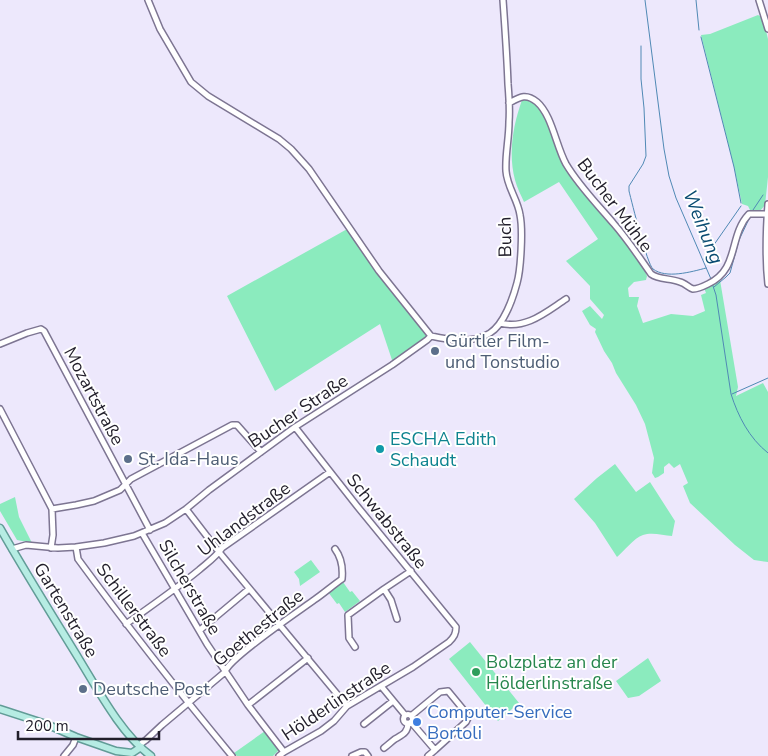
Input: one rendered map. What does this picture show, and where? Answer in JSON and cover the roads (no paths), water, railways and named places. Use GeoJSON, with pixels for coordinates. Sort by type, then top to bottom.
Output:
{"type":"FeatureCollection","features":[{"type":"Feature","properties":{"kind":"main road","name":"Gartenstraße"},"geometry":{"type":"LineString","coordinates":[[0,528],[108,706],[130,735],[151,756]]}},
{"type":"Feature","properties":{"kind":"main road"},"geometry":{"type":"LineString","coordinates":[[0,709],[46,724],[76,737],[124,752],[132,753],[140,746]]}},
{"type":"Feature","properties":{"kind":"main road"},"geometry":{"type":"LineString","coordinates":[[124,752],[130,746],[130,735]]}},
{"type":"Feature","properties":{"kind":"street"},"geometry":{"type":"LineString","coordinates":[[148,0],[160,29],[191,82],[208,96],[279,139],[298,157],[309,169],[379,270],[431,336],[453,340],[473,339],[491,332],[500,322],[516,324],[532,320],[566,299]]}},
{"type":"Feature","properties":{"kind":"street"},"geometry":{"type":"LineString","coordinates":[[503,0],[509,103]]}},
{"type":"Feature","properties":{"kind":"street"},"geometry":{"type":"LineString","coordinates":[[759,0],[768,29]]}},
{"type":"Feature","properties":{"kind":"street","name":"Bucher Mühle"},"geometry":{"type":"LineString","coordinates":[[509,103],[527,96],[532,98],[542,108],[566,163],[575,178],[656,278],[668,278],[692,289],[717,280],[728,267],[743,221],[749,214],[767,214]]}},
{"type":"Feature","properties":{"kind":"street","name":"Buch"},"geometry":{"type":"LineString","coordinates":[[500,322],[517,282],[521,232],[519,210],[506,174],[509,103]]}},
{"type":"Feature","properties":{"kind":"street"},"geometry":{"type":"LineString","coordinates":[[768,204],[765,247],[768,284]]}},
{"type":"Feature","properties":{"kind":"street","name":"Mozartstraße"},"geometry":{"type":"LineString","coordinates":[[0,344],[27,333],[41,329],[44,331],[150,530]]}},
{"type":"Feature","properties":{"kind":"street","name":"Bucher Straße"},"geometry":{"type":"LineString","coordinates":[[12,549],[26,545],[51,548],[104,543],[142,533],[171,520],[295,427],[392,365],[431,336]]}},
{"type":"Feature","properties":{"kind":"street"},"geometry":{"type":"LineString","coordinates":[[0,409],[52,509],[53,535],[51,548]]}},
{"type":"Feature","properties":{"kind":"street"},"geometry":{"type":"LineString","coordinates":[[52,509],[94,501],[120,490],[138,476],[232,425],[237,425],[261,452]]}},
{"type":"Feature","properties":{"kind":"street","name":"Schwabstraße"},"geometry":{"type":"LineString","coordinates":[[295,427],[456,627],[456,633]]}},
{"type":"Feature","properties":{"kind":"street","name":"Uhlandstraße"},"geometry":{"type":"LineString","coordinates":[[126,624],[176,589],[222,548],[330,472]]}},
{"type":"Feature","properties":{"kind":"street"},"geometry":{"type":"LineString","coordinates":[[186,509],[249,589],[347,706]]}},
{"type":"Feature","properties":{"kind":"street","name":"Silcherstraße"},"geometry":{"type":"LineString","coordinates":[[142,533],[207,644],[282,754]]}},
{"type":"Feature","properties":{"kind":"street","name":"Schillerstraße"},"geometry":{"type":"LineString","coordinates":[[76,547],[78,559],[126,624],[232,756]]}},
{"type":"Feature","properties":{"kind":"street","name":"Goethestraße"},"geometry":{"type":"LineString","coordinates":[[140,746],[225,672],[226,668],[279,624],[342,579],[339,554],[335,549]]}},
{"type":"Feature","properties":{"kind":"street"},"geometry":{"type":"LineString","coordinates":[[355,647],[349,638],[348,615],[411,571]]}},
{"type":"Feature","properties":{"kind":"street"},"geometry":{"type":"LineString","coordinates":[[200,630],[249,589]]}},
{"type":"Feature","properties":{"kind":"street"},"geometry":{"type":"LineString","coordinates":[[384,589],[391,600],[397,619]]}},
{"type":"Feature","properties":{"kind":"street","name":"Hölderlinstraße"},"geometry":{"type":"LineString","coordinates":[[282,754],[334,722],[347,706],[413,667],[449,642],[456,633]]}},
{"type":"Feature","properties":{"kind":"street"},"geometry":{"type":"LineString","coordinates":[[248,705],[308,658]]}},
{"type":"Feature","properties":{"kind":"street"},"geometry":{"type":"LineString","coordinates":[[381,686],[393,701],[413,720],[402,736],[396,738],[384,748]]}},
{"type":"Feature","properties":{"kind":"street"},"geometry":{"type":"LineString","coordinates":[[428,756],[435,750],[466,722],[468,718],[467,714],[448,692],[444,691],[404,717],[406,723],[410,723],[435,750]]}},
{"type":"Feature","properties":{"kind":"street"},"geometry":{"type":"LineString","coordinates":[[364,724],[393,701]]}},
{"type":"Feature","properties":{"kind":"street"},"geometry":{"type":"LineString","coordinates":[[64,756],[76,737]]}},
{"type":"Feature","properties":{"kind":"street"},"geometry":{"type":"LineString","coordinates":[[352,756],[361,752],[365,752],[368,756]]}},
{"type":"Feature","properties":{"kind":"waterway","name":"Weihung"},"geometry":{"type":"LineString","coordinates":[[645,0],[669,176],[676,198],[711,279]]}},
{"type":"Feature","properties":{"kind":"waterway"},"geometry":{"type":"LineString","coordinates":[[696,0],[699,30]]}},
{"type":"Feature","properties":{"kind":"waterway"},"geometry":{"type":"LineString","coordinates":[[701,37],[734,167],[741,203]]}},
{"type":"Feature","properties":{"kind":"waterway"},"geometry":{"type":"LineString","coordinates":[[641,46],[646,156],[629,186],[629,191],[644,245],[650,265],[658,272],[679,274],[706,268]]}},
{"type":"Feature","properties":{"kind":"waterway"},"geometry":{"type":"LineString","coordinates":[[753,210],[763,195]]}},
{"type":"Feature","properties":{"kind":"waterway"},"geometry":{"type":"LineString","coordinates":[[704,259],[741,206]]}},
{"type":"Feature","properties":{"kind":"waterway"},"geometry":{"type":"LineString","coordinates":[[714,287],[730,273],[739,240],[749,219]]}},
{"type":"Feature","properties":{"kind":"waterway","name":"Weihung"},"geometry":{"type":"LineString","coordinates":[[712,283],[716,295],[731,394],[745,426],[755,441],[768,453]]}},
{"type":"Feature","properties":{"kind":"waterway"},"geometry":{"type":"LineString","coordinates":[[732,394],[768,378]]}},
{"type":"Feature","properties":{"kind":"place","name":"Gürtler Film- und Tonstudio"},"geometry":{"type":"Point","coordinates":[435,351]}},
{"type":"Feature","properties":{"kind":"place","name":"ESCHA Edith Schaudt"},"geometry":{"type":"Point","coordinates":[380,449]}},
{"type":"Feature","properties":{"kind":"place","name":"St. Ida-Haus"},"geometry":{"type":"Point","coordinates":[128,459]}},
{"type":"Feature","properties":{"kind":"place","name":"Bolzplatz an der Hölderlinstraße"},"geometry":{"type":"Point","coordinates":[476,672]}},
{"type":"Feature","properties":{"kind":"place","name":"Deutsche Post"},"geometry":{"type":"Point","coordinates":[83,689]}},
{"type":"Feature","properties":{"kind":"place","name":"Computer-Service Bortoli"},"geometry":{"type":"Point","coordinates":[417,722]}}]}
